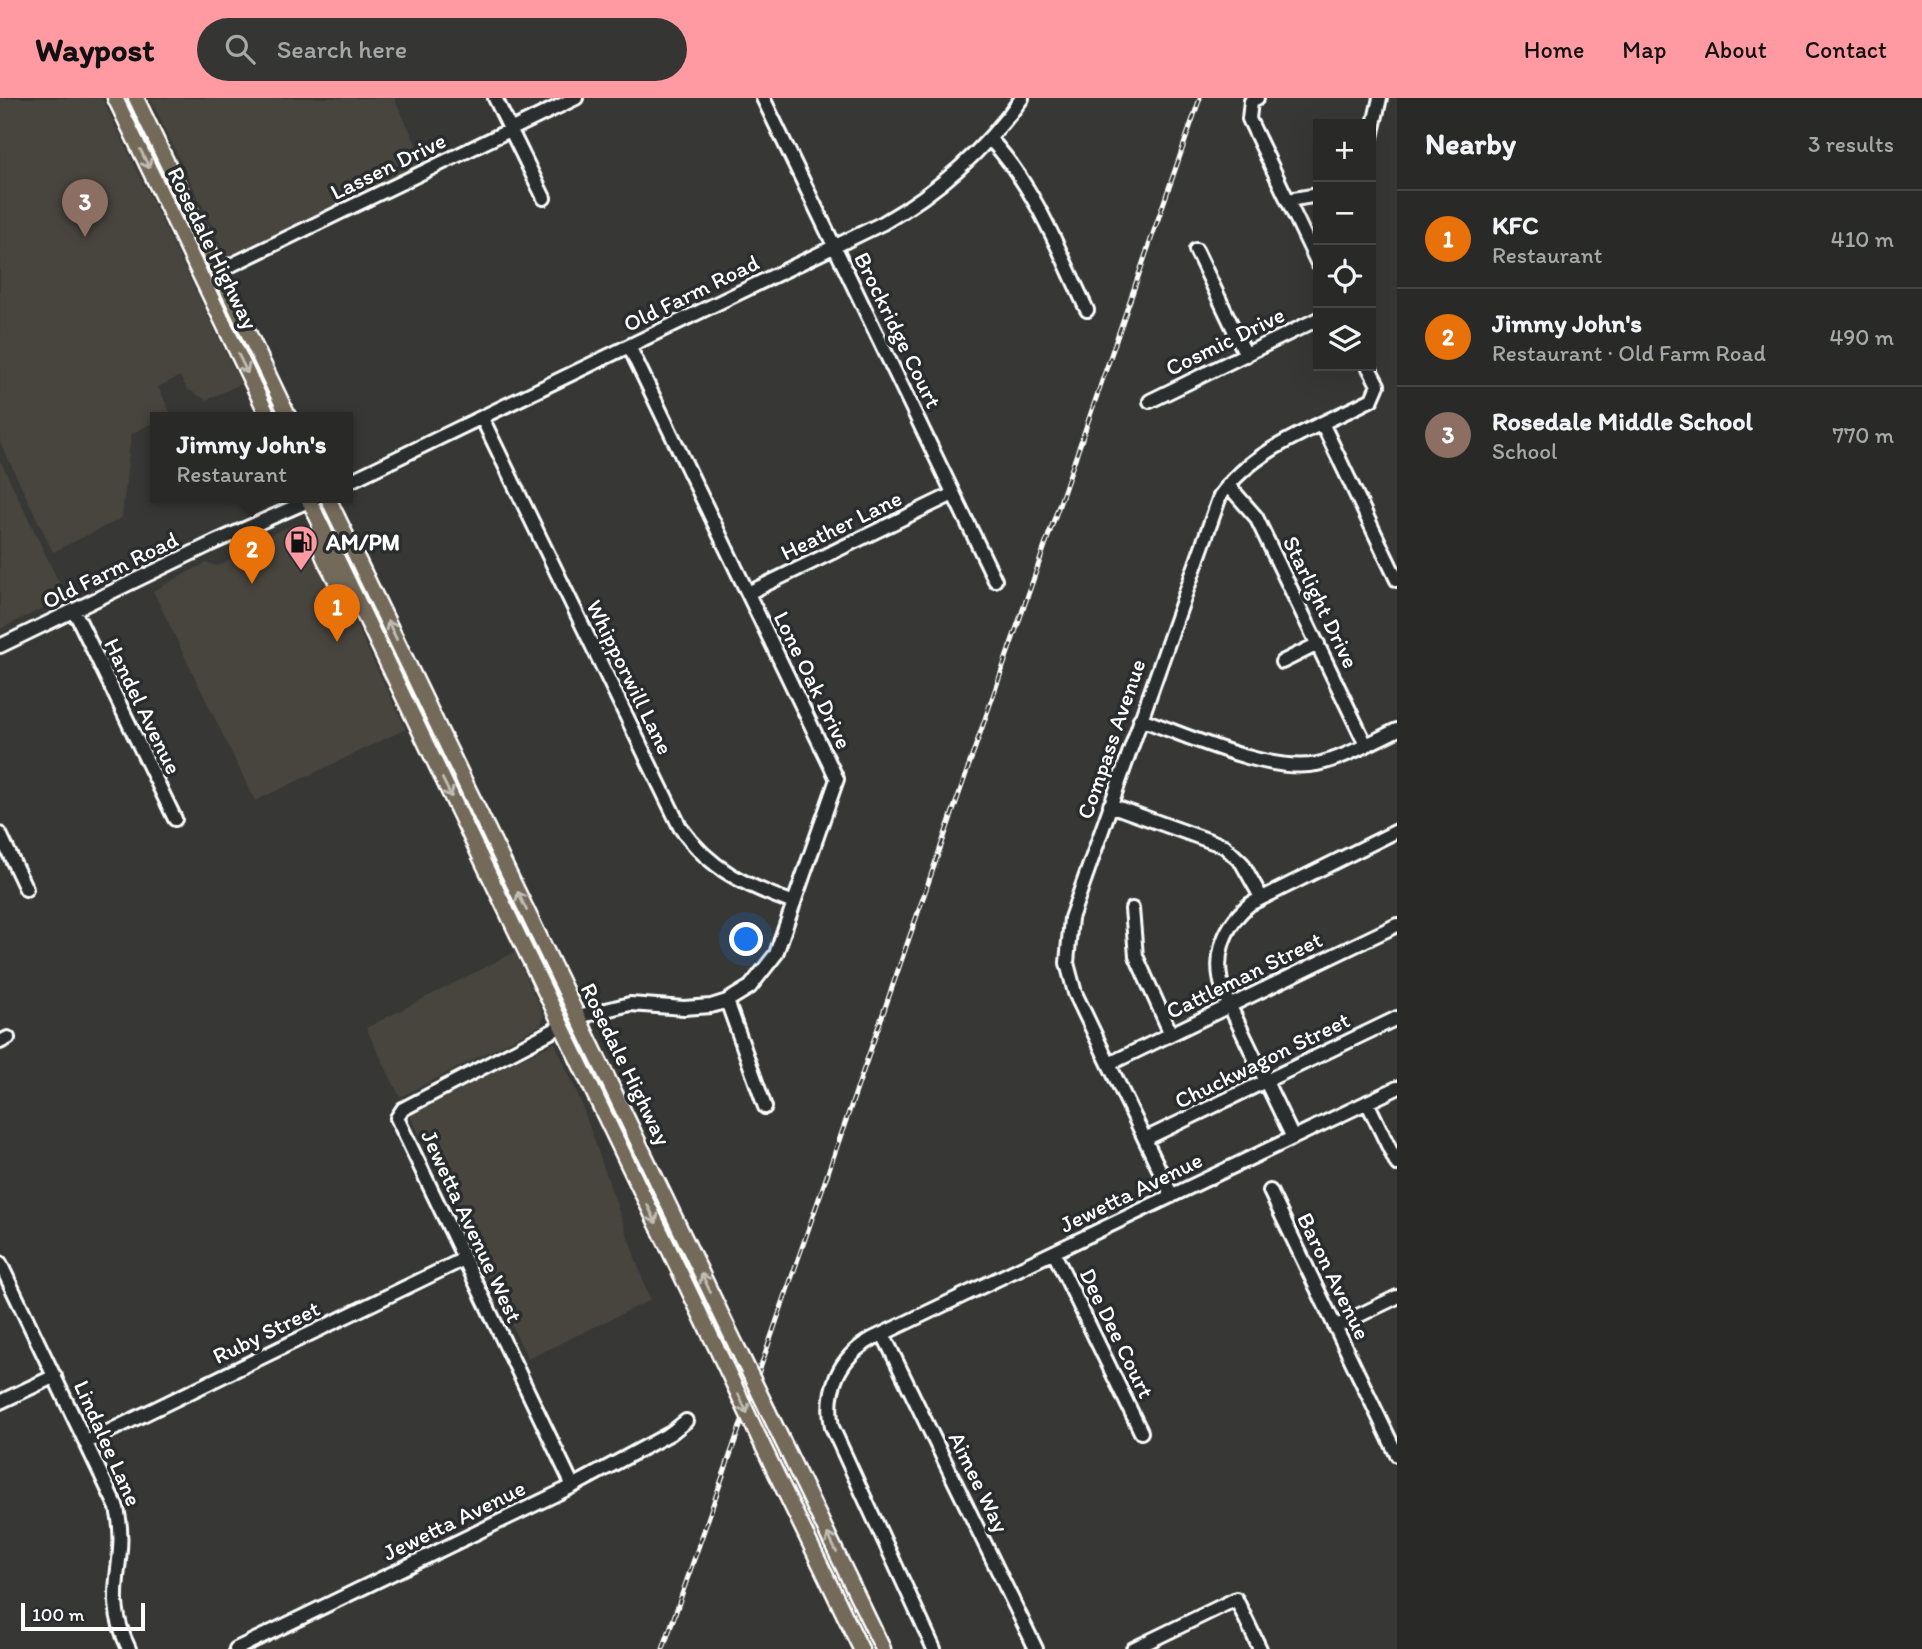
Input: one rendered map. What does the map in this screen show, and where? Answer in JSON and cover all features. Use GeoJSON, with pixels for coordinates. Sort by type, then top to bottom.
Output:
{"type":"FeatureCollection","features":[{"type":"Feature","properties":{"kind":"main road","name":"Rosedale Highway"},"geometry":{"type":"LineString","coordinates":[[115,98],[266,412]]}},
{"type":"Feature","properties":{"kind":"main road","name":"Rosedale Highway"},"geometry":{"type":"LineString","coordinates":[[136,98],[286,412]]}},
{"type":"Feature","properties":{"kind":"main road"},"geometry":{"type":"LineString","coordinates":[[197,268],[212,276],[233,319],[256,349]]}},
{"type":"Feature","properties":{"kind":"main road","name":"Rosedale Highway"},"geometry":{"type":"LineString","coordinates":[[312,503],[318,520],[861,1649]]}},
{"type":"Feature","properties":{"kind":"main road","name":"Rosedale Highway"},"geometry":{"type":"LineString","coordinates":[[330,503],[883,1649]]}},
{"type":"Feature","properties":{"kind":"main road"},"geometry":{"type":"LineString","coordinates":[[318,520],[321,551],[339,590],[339,599],[334,604]]}},
{"type":"Feature","properties":{"kind":"main road"},"geometry":{"type":"LineString","coordinates":[[386,662],[399,670],[443,755],[461,775]]}},
{"type":"Feature","properties":{"kind":"main road"},"geometry":{"type":"LineString","coordinates":[[507,911],[523,930],[565,1014],[578,1017]]}},
{"type":"Feature","properties":{"kind":"main road"},"geometry":{"type":"LineString","coordinates":[[562,1026],[571,1027],[577,1035],[643,1170],[668,1205]]}},
{"type":"Feature","properties":{"kind":"main road"},"geometry":{"type":"LineString","coordinates":[[808,1541],[831,1569],[870,1649]]}},
{"type":"Feature","properties":{"kind":"street"},"geometry":{"type":"LineString","coordinates":[[495,98],[544,198]]}},
{"type":"Feature","properties":{"kind":"street","name":"Lassen Drive"},"geometry":{"type":"LineString","coordinates":[[219,271],[576,98]]}},
{"type":"Feature","properties":{"kind":"street","name":"Brockridge Court"},"geometry":{"type":"LineString","coordinates":[[763,98],[995,580]]}},
{"type":"Feature","properties":{"kind":"street","name":"Old Farm Road"},"geometry":{"type":"LineString","coordinates":[[353,480],[883,223],[929,194],[990,139],[1022,98]]}},
{"type":"Feature","properties":{"kind":"street"},"geometry":{"type":"LineString","coordinates":[[1257,98],[1251,101],[1249,119],[1313,254]]}},
{"type":"Feature","properties":{"kind":"street"},"geometry":{"type":"LineString","coordinates":[[1375,119],[1380,98]]}},
{"type":"Feature","properties":{"kind":"street"},"geometry":{"type":"LineString","coordinates":[[990,139],[1008,158],[1029,189],[1087,310]]}},
{"type":"Feature","properties":{"kind":"street"},"geometry":{"type":"LineString","coordinates":[[1288,201],[1313,196]]}},
{"type":"Feature","properties":{"kind":"street"},"geometry":{"type":"LineString","coordinates":[[1196,250],[1246,355]]}},
{"type":"Feature","properties":{"kind":"street","name":"Cosmic Drive"},"geometry":{"type":"LineString","coordinates":[[1150,401],[1313,322]]}},
{"type":"Feature","properties":{"kind":"street","name":"Lone Oak Drive"},"geometry":{"type":"LineString","coordinates":[[578,1017],[630,1004],[697,1008],[727,1001],[750,987],[770,965],[837,779],[629,346]]}},
{"type":"Feature","properties":{"kind":"street","name":"Compass Avenue"},"geometry":{"type":"LineString","coordinates":[[1172,1196],[1075,993],[1067,947],[1071,918],[1213,510],[1228,485],[1261,456],[1372,399],[1378,385],[1371,371]]}},
{"type":"Feature","properties":{"kind":"street","name":"Whipporwill Lane"},"geometry":{"type":"LineString","coordinates":[[482,418],[680,827],[705,858],[721,871],[751,888],[794,903]]}},
{"type":"Feature","properties":{"kind":"street"},"geometry":{"type":"LineString","coordinates":[[1323,425],[1397,580]]}},
{"type":"Feature","properties":{"kind":"street","name":"Starlight Drive"},"geometry":{"type":"LineString","coordinates":[[1228,485],[1256,517],[1366,745]]}},
{"type":"Feature","properties":{"kind":"street","name":"Heather Lane"},"geometry":{"type":"LineString","coordinates":[[748,593],[954,494]]}},
{"type":"Feature","properties":{"kind":"street","name":"Old Farm Road"},"geometry":{"type":"LineString","coordinates":[[0,646],[302,503]]}},
{"type":"Feature","properties":{"kind":"street","name":"Handel Avenue"},"geometry":{"type":"LineString","coordinates":[[74,610],[175,819]]}},
{"type":"Feature","properties":{"kind":"street"},"geometry":{"type":"LineString","coordinates":[[1282,662],[1318,644]]}},
{"type":"Feature","properties":{"kind":"street"},"geometry":{"type":"LineString","coordinates":[[1140,719],[1283,765],[1329,761],[1397,730]]}},
{"type":"Feature","properties":{"kind":"street"},"geometry":{"type":"LineString","coordinates":[[1110,805],[1224,846],[1242,863],[1261,897]]}},
{"type":"Feature","properties":{"kind":"street"},"geometry":{"type":"LineString","coordinates":[[1293,1138],[1229,1006],[1219,973],[1220,947],[1240,912],[1261,897],[1397,831]]}},
{"type":"Feature","properties":{"kind":"street"},"geometry":{"type":"LineString","coordinates":[[0,834],[26,890]]}},
{"type":"Feature","properties":{"kind":"street"},"geometry":{"type":"LineString","coordinates":[[1132,909],[1136,956],[1171,1034]]}},
{"type":"Feature","properties":{"kind":"street","name":"Cattleman Street"},"geometry":{"type":"LineString","coordinates":[[1109,1064],[1397,925]]}},
{"type":"Feature","properties":{"kind":"street"},"geometry":{"type":"LineString","coordinates":[[727,1001],[765,1107]]}},
{"type":"Feature","properties":{"kind":"street","name":"Chuckwagon Street"},"geometry":{"type":"LineString","coordinates":[[1145,1139],[1397,1018]]}},
{"type":"Feature","properties":{"kind":"street","name":"Jewetta Avenue West"},"geometry":{"type":"LineString","coordinates":[[562,1026],[403,1109],[397,1118],[573,1486]]}},
{"type":"Feature","properties":{"kind":"street","name":"Jewetta Avenue"},"geometry":{"type":"LineString","coordinates":[[934,1649],[838,1443],[830,1415],[833,1387],[841,1367],[863,1344],[1397,1087]]}},
{"type":"Feature","properties":{"kind":"street"},"geometry":{"type":"LineString","coordinates":[[1367,1102],[1397,1164]]}},
{"type":"Feature","properties":{"kind":"street","name":"Baron Avenue"},"geometry":{"type":"LineString","coordinates":[[1270,1191],[1335,1327],[1394,1440],[1397,1455]]}},
{"type":"Feature","properties":{"kind":"street","name":"Dee Dee Court"},"geometry":{"type":"LineString","coordinates":[[1055,1253],[1141,1432]]}},
{"type":"Feature","properties":{"kind":"street","name":"Ruby Street"},"geometry":{"type":"LineString","coordinates":[[87,1442],[464,1259]]}},
{"type":"Feature","properties":{"kind":"street","name":"Lindalee Lane"},"geometry":{"type":"LineString","coordinates":[[0,1263],[112,1495],[121,1524],[114,1607],[129,1649]]}},
{"type":"Feature","properties":{"kind":"street"},"geometry":{"type":"LineString","coordinates":[[1335,1327],[1397,1297]]}},
{"type":"Feature","properties":{"kind":"street","name":"Aimee Way"},"geometry":{"type":"LineString","coordinates":[[883,1334],[1036,1649]]}},
{"type":"Feature","properties":{"kind":"street"},"geometry":{"type":"LineString","coordinates":[[0,1402],[55,1376]]}},
{"type":"Feature","properties":{"kind":"street","name":"Jewetta Avenue"},"geometry":{"type":"LineString","coordinates":[[236,1649],[573,1486],[671,1433],[685,1421]]}},
{"type":"Feature","properties":{"kind":"street"},"geometry":{"type":"LineString","coordinates":[[1133,1649],[1236,1600],[1260,1649]]}},
{"type":"Feature","properties":{"kind":"shaded area"},"geometry":{"type":"Polygon","coordinates":[[[0,98],[102,98],[241,384],[206,400],[187,389],[180,376],[158,387],[170,412],[150,412],[150,424],[131,434],[122,518],[53,552],[0,442],[0,98]]]}},
{"type":"Feature","properties":{"kind":"shaded area"},"geometry":{"type":"Polygon","coordinates":[[[394,98],[428,169],[230,264],[151,100],[394,98]]]}},
{"type":"Feature","properties":{"kind":"shaded area"},"geometry":{"type":"Polygon","coordinates":[[[0,460],[66,597],[0,629],[0,460]]]}},
{"type":"Feature","properties":{"kind":"shaded area"},"geometry":{"type":"Polygon","coordinates":[[[296,524],[310,527],[316,555],[333,589],[346,604],[406,729],[255,801],[153,591],[206,563],[218,566],[230,559],[236,549],[296,524]]]}},
{"type":"Feature","properties":{"kind":"shaded area"},"geometry":{"type":"Polygon","coordinates":[[[515,952],[544,1016],[541,1025],[400,1097],[366,1028],[515,952]]]}},
{"type":"Feature","properties":{"kind":"shaded area"},"geometry":{"type":"Polygon","coordinates":[[[555,1043],[579,1097],[650,1300],[528,1359],[408,1111],[555,1043]]]}},
{"type":"Feature","properties":{"kind":"railway"},"geometry":{"type":"LineString","coordinates":[[663,1649],[1200,98]]}},
{"type":"Feature","properties":{"kind":"place","name":"Rosedale Middle School"},"geometry":{"type":"Point","coordinates":[85,237]}},
{"type":"Feature","properties":{"kind":"place","name":"AM/PM"},"geometry":{"type":"Point","coordinates":[301,572]}},
{"type":"Feature","properties":{"kind":"place","name":"Jimmy John's"},"geometry":{"type":"Point","coordinates":[252,584]}},
{"type":"Feature","properties":{"kind":"place","name":"KFC"},"geometry":{"type":"Point","coordinates":[337,642]}}]}
